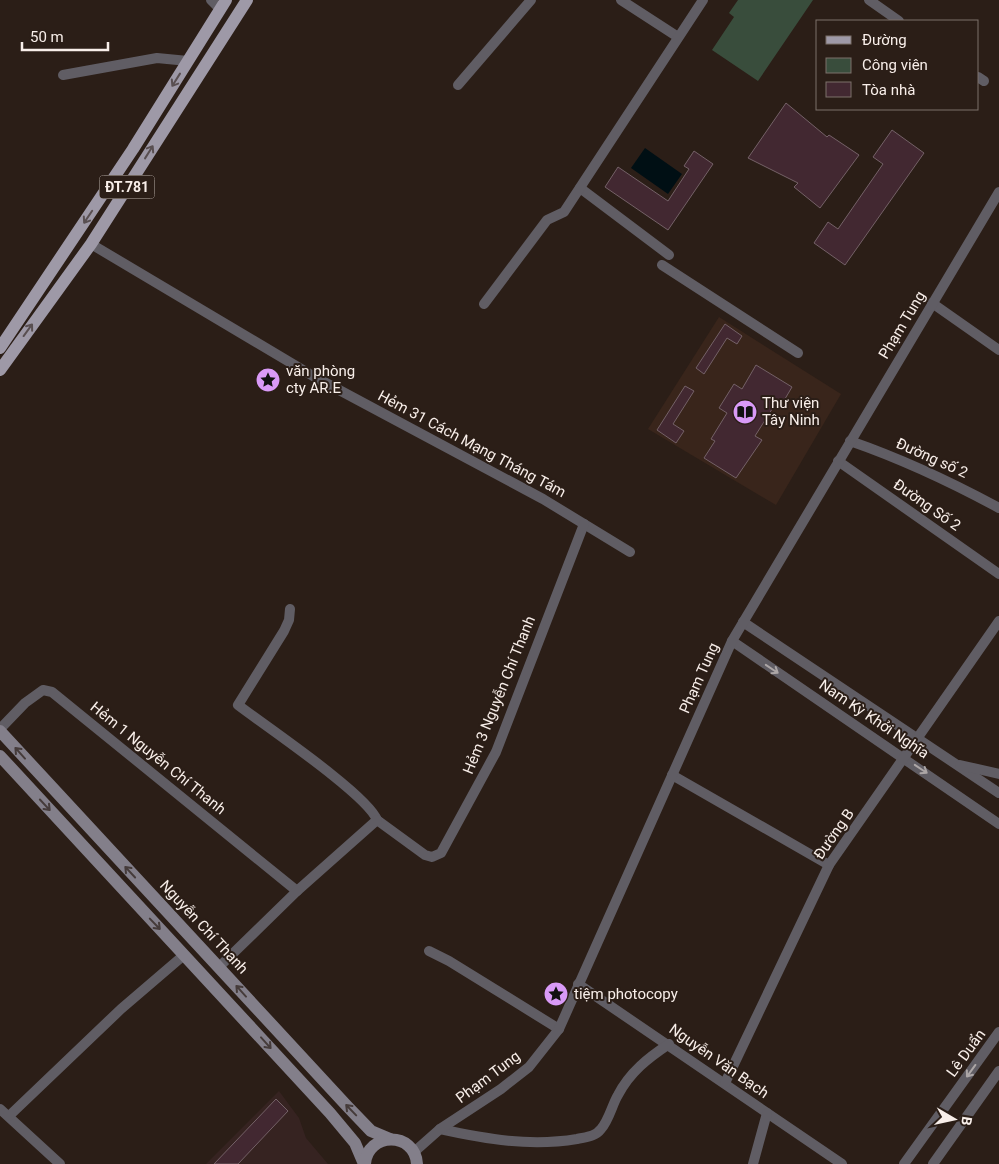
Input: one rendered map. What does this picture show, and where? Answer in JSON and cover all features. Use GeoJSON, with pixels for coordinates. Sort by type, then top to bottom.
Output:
{"type":"FeatureCollection","features":[{"type":"Feature","properties":{"kind":"main road","name":"ĐT.781"},"geometry":{"type":"LineString","coordinates":[[0,370],[91,244],[247,0]]}},
{"type":"Feature","properties":{"kind":"main road","name":"ĐT.781"},"geometry":{"type":"LineString","coordinates":[[0,348],[108,186],[188,60],[219,3]]}},
{"type":"Feature","properties":{"kind":"main road"},"geometry":{"type":"LineString","coordinates":[[219,3],[234,19]]}},
{"type":"Feature","properties":{"kind":"main road"},"geometry":{"type":"LineString","coordinates":[[188,60],[202,69]]}},
{"type":"Feature","properties":{"kind":"main road"},"geometry":{"type":"LineString","coordinates":[[108,186],[122,195]]}},
{"type":"Feature","properties":{"kind":"street"},"geometry":{"type":"LineString","coordinates":[[458,85],[531,0]]}},
{"type":"Feature","properties":{"kind":"street"},"geometry":{"type":"LineString","coordinates":[[621,0],[678,36]]}},
{"type":"Feature","properties":{"kind":"street"},"geometry":{"type":"LineString","coordinates":[[484,304],[547,220],[564,212],[703,0]]}},
{"type":"Feature","properties":{"kind":"street"},"geometry":{"type":"LineString","coordinates":[[869,0],[898,20]]}},
{"type":"Feature","properties":{"kind":"street"},"geometry":{"type":"LineString","coordinates":[[63,75],[157,58],[188,60]]}},
{"type":"Feature","properties":{"kind":"street"},"geometry":{"type":"LineString","coordinates":[[580,188],[669,255]]}},
{"type":"Feature","properties":{"kind":"street","name":"Phạm Tung"},"geometry":{"type":"LineString","coordinates":[[415,1158],[440,1129],[501,1088],[529,1066],[559,1029],[732,641],[999,192]]}},
{"type":"Feature","properties":{"kind":"street","name":"Hẻm 31 Cách Mạng Tháng Tám"},"geometry":{"type":"LineString","coordinates":[[91,244],[313,376],[543,499],[630,552]]}},
{"type":"Feature","properties":{"kind":"street"},"geometry":{"type":"LineString","coordinates":[[662,265],[798,353]]}},
{"type":"Feature","properties":{"kind":"street"},"geometry":{"type":"LineString","coordinates":[[932,303],[999,350]]}},
{"type":"Feature","properties":{"kind":"street","name":"Đường số 2"},"geometry":{"type":"LineString","coordinates":[[850,441],[884,453],[958,486],[999,508]]}},
{"type":"Feature","properties":{"kind":"street","name":"Đường Số 2"},"geometry":{"type":"LineString","coordinates":[[838,461],[999,574]]}},
{"type":"Feature","properties":{"kind":"street","name":"Hẻm 3 Nguyễn Chí Thanh"},"geometry":{"type":"LineString","coordinates":[[377,820],[425,855],[432,856],[441,853],[496,752],[584,524]]}},
{"type":"Feature","properties":{"kind":"street"},"geometry":{"type":"LineString","coordinates":[[207,979],[297,891],[377,820],[366,804],[238,705],[284,631],[289,620],[290,609]]}},
{"type":"Feature","properties":{"kind":"street","name":"Đường B"},"geometry":{"type":"LineString","coordinates":[[725,1082],[829,865],[999,621]]}},
{"type":"Feature","properties":{"kind":"street","name":"Nam Kỳ Khởi Nghĩa"},"geometry":{"type":"LineString","coordinates":[[743,622],[999,793]]}},
{"type":"Feature","properties":{"kind":"street","name":"Nam Kỳ Khởi Nghĩa"},"geometry":{"type":"LineString","coordinates":[[732,641],[999,824]]}},
{"type":"Feature","properties":{"kind":"street","name":"Hẻm 1 Nguyễn Chí Thanh"},"geometry":{"type":"LineString","coordinates":[[0,730],[25,703],[43,690],[52,692],[297,891]]}},
{"type":"Feature","properties":{"kind":"street","name":"Nguyễn Chí Thanh"},"geometry":{"type":"LineString","coordinates":[[0,730],[364,1124],[371,1131],[408,1145],[415,1158]]}},
{"type":"Feature","properties":{"kind":"street"},"geometry":{"type":"LineString","coordinates":[[0,756],[330,1113],[359,1149],[364,1164]]}},
{"type":"Feature","properties":{"kind":"street"},"geometry":{"type":"LineString","coordinates":[[954,764],[999,774]]}},
{"type":"Feature","properties":{"kind":"street"},"geometry":{"type":"LineString","coordinates":[[672,775],[829,865]]}},
{"type":"Feature","properties":{"kind":"street"},"geometry":{"type":"LineString","coordinates":[[98,864],[110,851]]}},
{"type":"Feature","properties":{"kind":"street"},"geometry":{"type":"LineString","coordinates":[[429,951],[449,961],[559,1029]]}},
{"type":"Feature","properties":{"kind":"street"},"geometry":{"type":"LineString","coordinates":[[9,1116],[121,1009],[184,954]]}},
{"type":"Feature","properties":{"kind":"street","name":"Nguyễn Văn Bạch"},"geometry":{"type":"LineString","coordinates":[[578,984],[725,1082],[842,1164]]}},
{"type":"Feature","properties":{"kind":"street","name":"Lê Duẩn"},"geometry":{"type":"LineString","coordinates":[[904,1164],[999,1032]]}},
{"type":"Feature","properties":{"kind":"street"},"geometry":{"type":"LineString","coordinates":[[440,1129],[521,1143],[560,1142],[592,1136],[601,1130],[618,1094],[632,1073],[645,1060],[669,1044]]}},
{"type":"Feature","properties":{"kind":"street"},"geometry":{"type":"LineString","coordinates":[[933,1164],[999,1071]]}},
{"type":"Feature","properties":{"kind":"street"},"geometry":{"type":"LineString","coordinates":[[0,1108],[60,1164]]}},
{"type":"Feature","properties":{"kind":"street"},"geometry":{"type":"LineString","coordinates":[[753,1164],[767,1113]]}},
{"type":"Feature","properties":{"kind":"street"},"geometry":{"type":"LineString","coordinates":[[364,1164],[371,1148],[379,1141],[390,1138]]}},
{"type":"Feature","properties":{"kind":"shaded area"},"geometry":{"type":"Polygon","coordinates":[[[645,148],[682,174],[668,194],[631,168],[645,148]]]}},
{"type":"Feature","properties":{"kind":"shaded area","name":"Thư viện Tây Ninh"},"geometry":{"type":"Polygon","coordinates":[[[719,317],[841,394],[776,505],[648,429],[719,317]]]}},
{"type":"Feature","properties":{"kind":"shaded area"},"geometry":{"type":"Polygon","coordinates":[[[279,1091],[299,1118],[306,1138],[328,1164],[206,1164],[279,1091]]]}},
{"type":"Feature","properties":{"kind":"green space"},"geometry":{"type":"Polygon","coordinates":[[[738,0],[813,0],[758,81],[712,50],[734,17],[729,13],[738,0]]]}},
{"type":"Feature","properties":{"kind":"building"},"geometry":{"type":"Polygon","coordinates":[[[786,103],[827,137],[829,135],[859,155],[820,208],[794,187],[798,183],[748,158],[786,103]]]}},
{"type":"Feature","properties":{"kind":"building"},"geometry":{"type":"Polygon","coordinates":[[[892,130],[924,153],[845,265],[814,243],[828,222],[838,229],[883,164],[873,157],[892,130]]]}},
{"type":"Feature","properties":{"kind":"building"},"geometry":{"type":"Polygon","coordinates":[[[694,151],[713,164],[668,230],[605,187],[618,167],[668,201],[689,169],[684,166],[694,151]]]}},
{"type":"Feature","properties":{"kind":"building"},"geometry":{"type":"Polygon","coordinates":[[[725,324],[742,336],[737,344],[727,338],[704,374],[696,368],[725,324]]]}},
{"type":"Feature","properties":{"kind":"building"},"geometry":{"type":"Polygon","coordinates":[[[756,365],[792,387],[779,409],[774,406],[755,436],[762,440],[736,478],[704,458],[715,441],[711,439],[727,413],[719,408],[734,384],[742,389],[756,365]]]}},
{"type":"Feature","properties":{"kind":"building"},"geometry":{"type":"Polygon","coordinates":[[[685,386],[694,391],[673,424],[684,431],[676,443],[657,430],[685,386]]]}},
{"type":"Feature","properties":{"kind":"building"},"geometry":{"type":"Polygon","coordinates":[[[276,1099],[288,1111],[238,1164],[214,1164],[276,1099]]]}},
{"type":"Feature","properties":{"kind":"place","name":"văn phòng cty AR.E"},"geometry":{"type":"Point","coordinates":[268,380]}},
{"type":"Feature","properties":{"kind":"place","name":"Thư viện Tây Ninh"},"geometry":{"type":"Point","coordinates":[745,412]}},
{"type":"Feature","properties":{"kind":"place","name":"tiệm photocopy"},"geometry":{"type":"Point","coordinates":[556,994]}}]}
